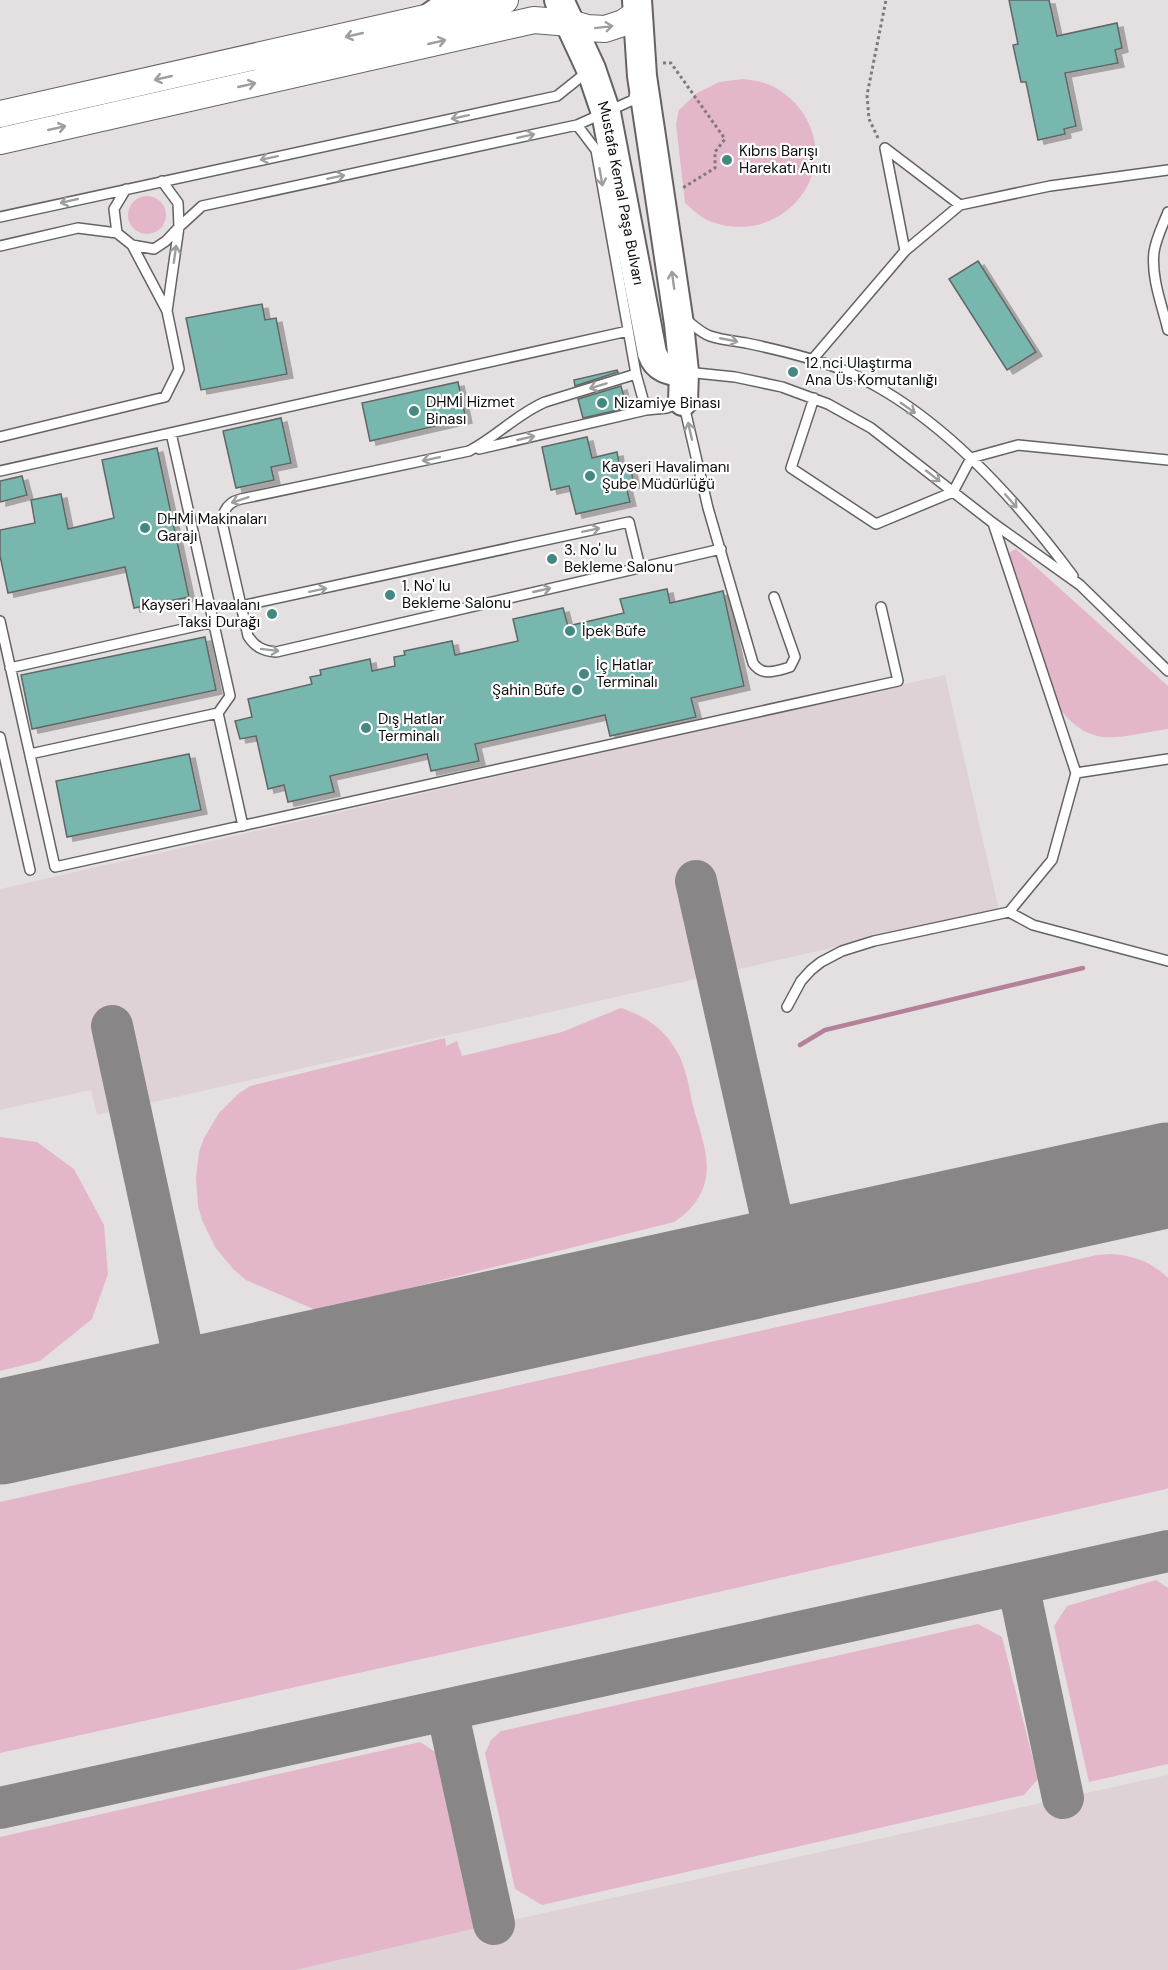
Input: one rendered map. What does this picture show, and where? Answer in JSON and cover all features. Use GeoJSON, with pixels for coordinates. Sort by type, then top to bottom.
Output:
{"type":"FeatureCollection","features":[{"type":"Feature","properties":{"kind":"main road"},"geometry":{"type":"LineString","coordinates":[[431,17],[455,0]]}},
{"type":"Feature","properties":{"kind":"main road"},"geometry":{"type":"LineString","coordinates":[[0,114],[505,0]]}},
{"type":"Feature","properties":{"kind":"main road"},"geometry":{"type":"LineString","coordinates":[[0,141],[534,20],[564,11],[587,28],[605,28],[623,23],[637,7]]}},
{"type":"Feature","properties":{"kind":"main road"},"geometry":{"type":"LineString","coordinates":[[637,7],[641,70],[678,313],[684,372],[683,401]]}},
{"type":"Feature","properties":{"kind":"main road","name":"Mustafa Kemal Paşa Bulvarı"},"geometry":{"type":"LineString","coordinates":[[564,11],[591,69],[606,113],[652,353],[662,367],[684,372]]}},
{"type":"Feature","properties":{"kind":"lane"},"geometry":{"type":"LineString","coordinates":[[0,217],[557,96],[591,69]]}},
{"type":"Feature","properties":{"kind":"lane"},"geometry":{"type":"LineString","coordinates":[[132,245],[154,249],[166,241],[202,206],[577,125],[633,100],[641,70]]}},
{"type":"Feature","properties":{"kind":"lane"},"geometry":{"type":"LineString","coordinates":[[577,125],[596,150],[636,374],[646,410]]}},
{"type":"Feature","properties":{"kind":"lane"},"geometry":{"type":"LineString","coordinates":[[885,148],[960,205]]}},
{"type":"Feature","properties":{"kind":"lane"},"geometry":{"type":"LineString","coordinates":[[885,148],[905,251]]}},
{"type":"Feature","properties":{"kind":"lane"},"geometry":{"type":"LineString","coordinates":[[812,360],[905,251],[960,205],[1050,186],[1168,170]]}},
{"type":"Feature","properties":{"kind":"lane"},"geometry":{"type":"LineString","coordinates":[[162,181],[178,203],[179,226],[167,311]]}},
{"type":"Feature","properties":{"kind":"lane"},"geometry":{"type":"LineString","coordinates":[[117,233],[114,209],[126,189]]}},
{"type":"Feature","properties":{"kind":"lane"},"geometry":{"type":"LineString","coordinates":[[1168,212],[1158,237],[1154,261],[1156,281],[1168,330]]}},
{"type":"Feature","properties":{"kind":"lane"},"geometry":{"type":"LineString","coordinates":[[0,246],[78,228],[117,233],[132,245],[167,311],[179,369],[165,397],[0,437]]}},
{"type":"Feature","properties":{"kind":"lane"},"geometry":{"type":"LineString","coordinates":[[678,313],[709,336],[768,348],[843,370],[882,390],[924,419],[971,458],[1036,530],[1080,585],[1168,671]]}},
{"type":"Feature","properties":{"kind":"lane"},"geometry":{"type":"LineString","coordinates":[[0,471],[628,331]]}},
{"type":"Feature","properties":{"kind":"lane"},"geometry":{"type":"LineString","coordinates":[[684,372],[759,381],[814,398],[843,411],[871,428],[993,523],[1080,585]]}},
{"type":"Feature","properties":{"kind":"lane"},"geometry":{"type":"LineString","coordinates":[[469,451],[532,408],[545,402],[636,374]]}},
{"type":"Feature","properties":{"kind":"lane"},"geometry":{"type":"LineString","coordinates":[[814,398],[791,468],[876,524],[953,492],[971,458],[1018,445],[1168,460]]}},
{"type":"Feature","properties":{"kind":"lane"},"geometry":{"type":"LineString","coordinates":[[721,549],[276,652],[262,650],[251,641],[246,630],[222,522],[224,512],[230,503],[241,499],[469,451],[646,410],[667,408],[683,401],[708,508],[721,549],[753,663],[759,669],[768,672],[790,668],[795,657],[774,597]]}},
{"type":"Feature","properties":{"kind":"lane"},"geometry":{"type":"LineString","coordinates":[[30,754],[218,713],[230,696],[171,434]]}},
{"type":"Feature","properties":{"kind":"lane"},"geometry":{"type":"LineString","coordinates":[[241,606],[629,522],[640,567]]}},
{"type":"Feature","properties":{"kind":"lane"},"geometry":{"type":"LineString","coordinates":[[787,1007],[801,981],[811,970],[842,951],[874,941],[1009,912],[1052,860],[1076,773],[993,523]]}},
{"type":"Feature","properties":{"kind":"lane"},"geometry":{"type":"LineString","coordinates":[[0,621],[55,867],[898,681],[881,607]]}},
{"type":"Feature","properties":{"kind":"lane"},"geometry":{"type":"LineString","coordinates":[[10,668],[214,622]]}},
{"type":"Feature","properties":{"kind":"lane"},"geometry":{"type":"LineString","coordinates":[[218,713],[243,825]]}},
{"type":"Feature","properties":{"kind":"lane"},"geometry":{"type":"LineString","coordinates":[[0,737],[30,870]]}},
{"type":"Feature","properties":{"kind":"lane"},"geometry":{"type":"LineString","coordinates":[[1076,773],[1168,759]]}},
{"type":"Feature","properties":{"kind":"lane"},"geometry":{"type":"LineString","coordinates":[[1009,912],[1033,925],[1168,961]]}},
{"type":"Feature","properties":{"kind":"path"},"geometry":{"type":"LineString","coordinates":[[885,148],[872,129],[867,109],[867,95],[886,0]]}},
{"type":"Feature","properties":{"kind":"path"},"geometry":{"type":"LineString","coordinates":[[641,70],[671,63],[725,139],[715,152],[716,168],[661,201]]}},
{"type":"Feature","properties":{"kind":"shaded area"},"geometry":{"type":"Polygon","coordinates":[[[743,79],[769,85],[795,103],[810,127],[816,152],[812,176],[800,197],[783,213],[761,224],[735,227],[707,220],[685,203],[676,124],[679,110],[697,93],[719,82],[743,79]]]}},
{"type":"Feature","properties":{"kind":"shaded area"},"geometry":{"type":"Polygon","coordinates":[[[147,196],[160,202],[166,215],[160,228],[147,234],[134,228],[128,215],[134,202],[147,196]]]}},
{"type":"Feature","properties":{"kind":"shaded area"},"geometry":{"type":"Polygon","coordinates":[[[1016,549],[1168,686],[1168,729],[1119,737],[1093,735],[1069,719],[1056,704],[1007,558],[1010,552],[1016,549]]]}},
{"type":"Feature","properties":{"kind":"shaded area"},"geometry":{"type":"Polygon","coordinates":[[[945,675],[999,910],[97,1115],[91,1090],[0,1110],[0,889],[945,675]]]}},
{"type":"Feature","properties":{"kind":"shaded area"},"geometry":{"type":"Polygon","coordinates":[[[621,1008],[652,1023],[667,1037],[677,1051],[686,1075],[703,1142],[707,1169],[702,1192],[695,1204],[674,1222],[318,1311],[246,1280],[234,1270],[215,1247],[198,1206],[196,1178],[199,1152],[204,1138],[219,1113],[238,1094],[250,1086],[445,1038],[446,1046],[457,1041],[462,1056],[562,1032],[621,1008]]]}},
{"type":"Feature","properties":{"kind":"shaded area"},"geometry":{"type":"Polygon","coordinates":[[[0,1137],[37,1142],[74,1169],[104,1225],[108,1274],[92,1319],[40,1361],[0,1371],[0,1137]]]}},
{"type":"Feature","properties":{"kind":"shaded area"},"geometry":{"type":"Polygon","coordinates":[[[1110,1254],[1142,1260],[1168,1278],[1168,1488],[1166,1489],[592,1621],[0,1753],[0,1502],[1097,1255],[1110,1254]]]}},
{"type":"Feature","properties":{"kind":"shaded area"},"geometry":{"type":"Polygon","coordinates":[[[1156,1580],[1168,1588],[1168,1764],[1089,1782],[1054,1626],[1067,1606],[1156,1580]]]}},
{"type":"Feature","properties":{"kind":"shaded area"},"geometry":{"type":"Polygon","coordinates":[[[978,1624],[1002,1637],[1038,1779],[1024,1795],[542,1905],[515,1889],[485,1753],[491,1740],[501,1731],[978,1624]]]}},
{"type":"Feature","properties":{"kind":"shaded area"},"geometry":{"type":"Polygon","coordinates":[[[420,1742],[443,1757],[494,1924],[295,1970],[0,1970],[0,1837],[420,1742]]]}},
{"type":"Feature","properties":{"kind":"shaded area"},"geometry":{"type":"Polygon","coordinates":[[[1168,1775],[1168,1970],[289,1970],[494,1924],[1168,1775]]]}},
{"type":"Feature","properties":{"kind":"building"},"geometry":{"type":"Polygon","coordinates":[[[1009,0],[1049,0],[1057,36],[1117,23],[1122,48],[1115,50],[1118,63],[1065,73],[1076,126],[1064,129],[1065,134],[1038,140],[1026,82],[1021,82],[1013,45],[1018,44],[1009,0]]]}},
{"type":"Feature","properties":{"kind":"building"},"geometry":{"type":"Polygon","coordinates":[[[978,261],[1036,352],[1007,370],[949,279],[978,261]]]}},
{"type":"Feature","properties":{"kind":"building"},"geometry":{"type":"Polygon","coordinates":[[[262,304],[265,320],[276,318],[287,374],[201,390],[186,318],[262,304]]]}},
{"type":"Feature","properties":{"kind":"building"},"geometry":{"type":"Polygon","coordinates":[[[617,370],[618,372],[575,386],[574,380],[617,370]]]}},
{"type":"Feature","properties":{"kind":"building","name":"DHMİ Hizmet Binası"},"geometry":{"type":"Polygon","coordinates":[[[458,382],[466,419],[370,441],[362,403],[458,382]]]}},
{"type":"Feature","properties":{"kind":"building"},"geometry":{"type":"Polygon","coordinates":[[[621,386],[627,408],[583,418],[578,399],[621,386]]]}},
{"type":"Feature","properties":{"kind":"building"},"geometry":{"type":"Polygon","coordinates":[[[281,418],[291,463],[271,467],[274,480],[236,488],[223,431],[281,418]]]}},
{"type":"Feature","properties":{"kind":"building","name":"Kayseri Havalimanı Şube Müdürlüğü"},"geometry":{"type":"Polygon","coordinates":[[[587,437],[592,458],[617,452],[620,468],[630,466],[634,484],[626,486],[630,502],[576,514],[569,486],[551,490],[542,447],[587,437]]]}},
{"type":"Feature","properties":{"kind":"building"},"geometry":{"type":"Polygon","coordinates":[[[157,448],[189,597],[134,608],[125,567],[8,593],[0,556],[0,530],[35,523],[31,500],[61,494],[68,529],[114,518],[102,460],[157,448]]]}},
{"type":"Feature","properties":{"kind":"building"},"geometry":{"type":"Polygon","coordinates":[[[22,476],[27,495],[0,502],[0,481],[22,476]]]}},
{"type":"Feature","properties":{"kind":"building"},"geometry":{"type":"Polygon","coordinates":[[[667,589],[670,603],[723,591],[744,686],[691,698],[696,717],[610,736],[605,715],[475,744],[479,761],[431,771],[427,754],[330,776],[334,792],[288,802],[284,785],[268,789],[256,736],[240,739],[235,721],[252,717],[248,699],[312,684],[310,677],[321,675],[320,670],[370,659],[372,671],[395,666],[394,657],[405,655],[404,651],[452,641],[455,655],[518,641],[513,619],[563,608],[568,626],[624,613],[620,599],[667,589]]]}},
{"type":"Feature","properties":{"kind":"building"},"geometry":{"type":"Polygon","coordinates":[[[205,637],[216,690],[32,729],[21,675],[205,637]]]}},
{"type":"Feature","properties":{"kind":"building"},"geometry":{"type":"Polygon","coordinates":[[[189,754],[201,810],[67,837],[56,781],[189,754]]]}},
{"type":"Feature","properties":{"kind":"waterway"},"geometry":{"type":"LineString","coordinates":[[800,1045],[825,1030],[1083,968]]}},
{"type":"Feature","properties":{"kind":"taxiway"},"geometry":{"type":"LineString","coordinates":[[696,881],[781,1260]]}},
{"type":"Feature","properties":{"kind":"taxiway"},"geometry":{"type":"LineString","coordinates":[[112,1026],[191,1390]]}},
{"type":"Feature","properties":{"kind":"taxiway"},"geometry":{"type":"LineString","coordinates":[[0,1808],[1168,1551]]}},
{"type":"Feature","properties":{"kind":"taxiway"},"geometry":{"type":"LineString","coordinates":[[1018,1584],[1063,1798]]}},
{"type":"Feature","properties":{"kind":"taxiway"},"geometry":{"type":"LineString","coordinates":[[447,1710],[494,1924]]}},
{"type":"Feature","properties":{"kind":"runway"},"geometry":{"type":"LineString","coordinates":[[0,1432],[1168,1175]]}},
{"type":"Feature","properties":{"kind":"place","name":"Kıbrıs Barışı Harekatı Anıtı"},"geometry":{"type":"Point","coordinates":[727,160]}},
{"type":"Feature","properties":{"kind":"place","name":"12 nci Ulaştırma Ana Üs Komutanlığı"},"geometry":{"type":"Point","coordinates":[793,372]}},
{"type":"Feature","properties":{"kind":"place","name":"Nizamiye Binası"},"geometry":{"type":"Point","coordinates":[602,403]}},
{"type":"Feature","properties":{"kind":"place","name":"DHMİ Hizmet Binası"},"geometry":{"type":"Point","coordinates":[414,411]}},
{"type":"Feature","properties":{"kind":"place","name":"Kayseri Havalimanı Şube Müdürlüğü"},"geometry":{"type":"Point","coordinates":[590,476]}},
{"type":"Feature","properties":{"kind":"place","name":"DHMİ Makinaları Garajı"},"geometry":{"type":"Point","coordinates":[145,528]}},
{"type":"Feature","properties":{"kind":"place","name":"3. No' lu Bekleme Salonu"},"geometry":{"type":"Point","coordinates":[552,559]}},
{"type":"Feature","properties":{"kind":"place","name":"1. No' lu Bekleme Salonu"},"geometry":{"type":"Point","coordinates":[390,595]}},
{"type":"Feature","properties":{"kind":"place","name":"Kayseri Havaalanı Taksi Durağı"},"geometry":{"type":"Point","coordinates":[272,614]}},
{"type":"Feature","properties":{"kind":"place","name":"İpek Büfe"},"geometry":{"type":"Point","coordinates":[570,631]}},
{"type":"Feature","properties":{"kind":"place","name":"İç Hatlar Terminalı"},"geometry":{"type":"Point","coordinates":[584,674]}},
{"type":"Feature","properties":{"kind":"place","name":"Şahin Büfe"},"geometry":{"type":"Point","coordinates":[577,690]}},
{"type":"Feature","properties":{"kind":"place","name":"Dış Hatlar Terminalı"},"geometry":{"type":"Point","coordinates":[366,728]}}]}
